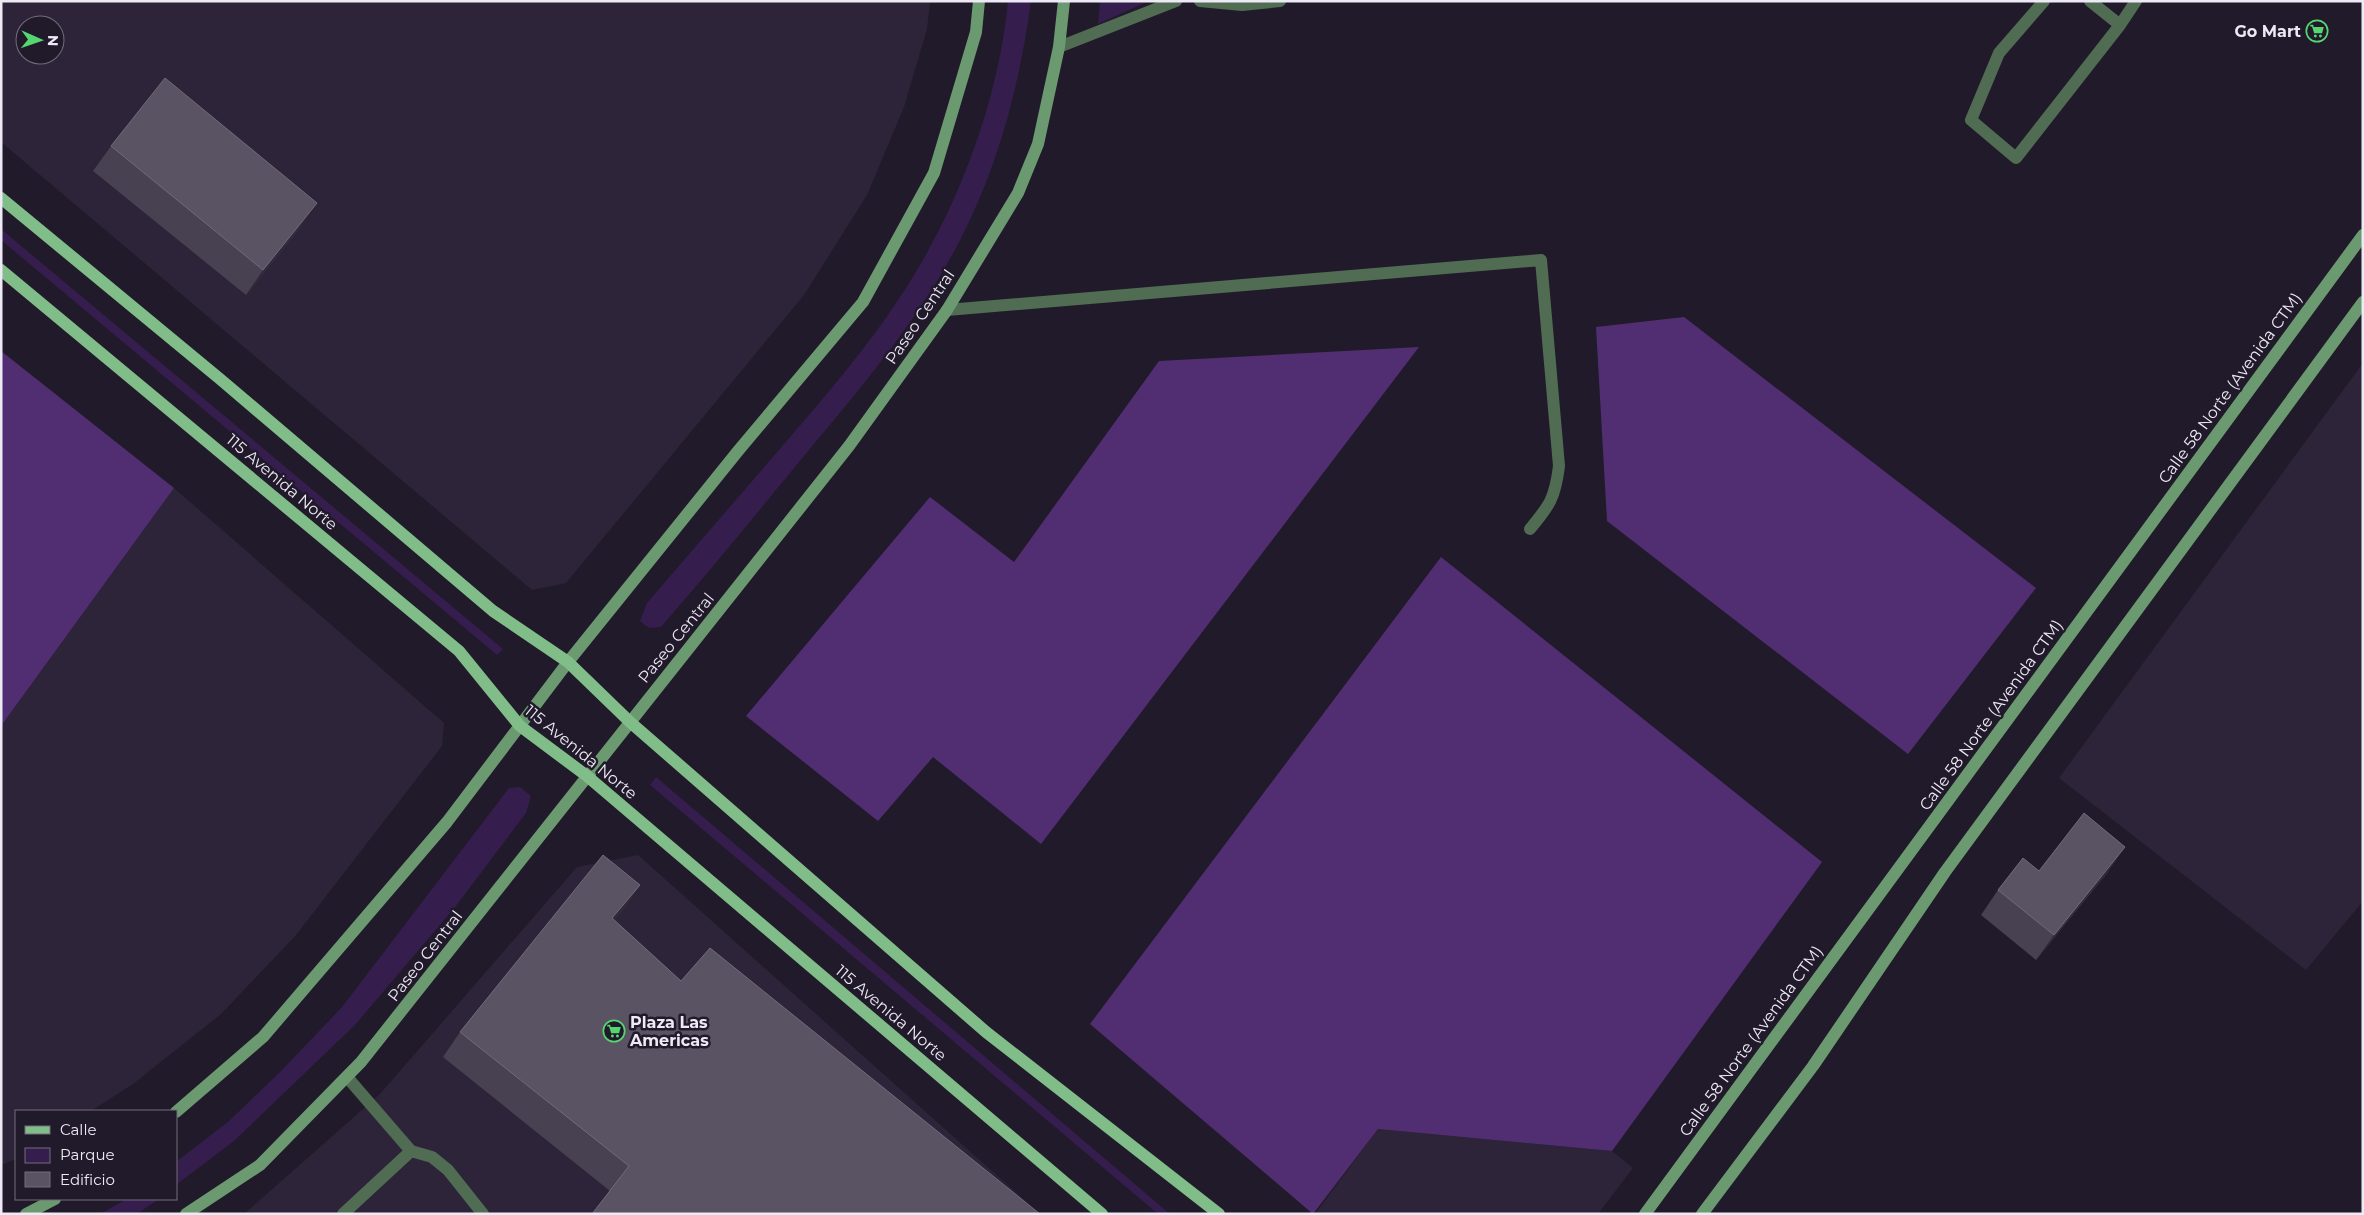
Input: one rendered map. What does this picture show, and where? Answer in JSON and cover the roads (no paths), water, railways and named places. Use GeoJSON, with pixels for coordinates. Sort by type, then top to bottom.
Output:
{"type":"FeatureCollection","features":[{"type":"Feature","properties":{"kind":"main road"},"geometry":{"type":"LineString","coordinates":[[178,1110],[263,1037],[447,822],[568,662],[738,451],[863,302],[934,174],[976,32],[979,1]]}},
{"type":"Feature","properties":{"kind":"main road","name":"Paseo Central"},"geometry":{"type":"LineString","coordinates":[[186,1214],[260,1165],[368,1055],[849,446],[946,310],[1018,193],[1038,144],[1059,47],[1064,1]]}},
{"type":"Feature","properties":{"kind":"main road"},"geometry":{"type":"LineString","coordinates":[[1,198],[220,379],[492,611],[568,662],[630,722],[986,1032],[1219,1214]]}},
{"type":"Feature","properties":{"kind":"main road","name":"Calle 58 Norte (Avenida CTM)"},"geometry":{"type":"LineString","coordinates":[[1645,1214],[2363,235]]}},
{"type":"Feature","properties":{"kind":"main road","name":"115 Avenida Norte"},"geometry":{"type":"LineString","coordinates":[[1,270],[459,651],[520,726],[587,776],[1102,1214]]}},
{"type":"Feature","properties":{"kind":"main road"},"geometry":{"type":"LineString","coordinates":[[1702,1214],[1813,1066],[1945,872],[2363,302]]}},
{"type":"Feature","properties":{"kind":"main road"},"geometry":{"type":"LineString","coordinates":[[26,1214],[53,1200]]}},
{"type":"Feature","properties":{"kind":"lane"},"geometry":{"type":"LineString","coordinates":[[1059,47],[1176,1]]}},
{"type":"Feature","properties":{"kind":"lane"},"geometry":{"type":"LineString","coordinates":[[1200,1],[1242,6],[1280,1]]}},
{"type":"Feature","properties":{"kind":"lane"},"geometry":{"type":"LineString","coordinates":[[2044,1],[1999,53],[1970,120],[2016,158],[2120,25],[2136,1]]}},
{"type":"Feature","properties":{"kind":"lane"},"geometry":{"type":"LineString","coordinates":[[2090,1],[2120,25]]}},
{"type":"Feature","properties":{"kind":"lane"},"geometry":{"type":"LineString","coordinates":[[946,310],[1541,260],[1559,466],[1556,490],[1548,507],[1530,529]]}},
{"type":"Feature","properties":{"kind":"lane"},"geometry":{"type":"LineString","coordinates":[[347,1077],[411,1151],[432,1157],[448,1170],[483,1214]]}},
{"type":"Feature","properties":{"kind":"lane"},"geometry":{"type":"LineString","coordinates":[[343,1214],[411,1151]]}},
{"type":"Feature","properties":{"kind":"place","name":"Go Mart"},"geometry":{"type":"Point","coordinates":[2317,31]}},
{"type":"Feature","properties":{"kind":"place","name":"Plaza Las Americas"},"geometry":{"type":"Point","coordinates":[614,1031]}}]}
